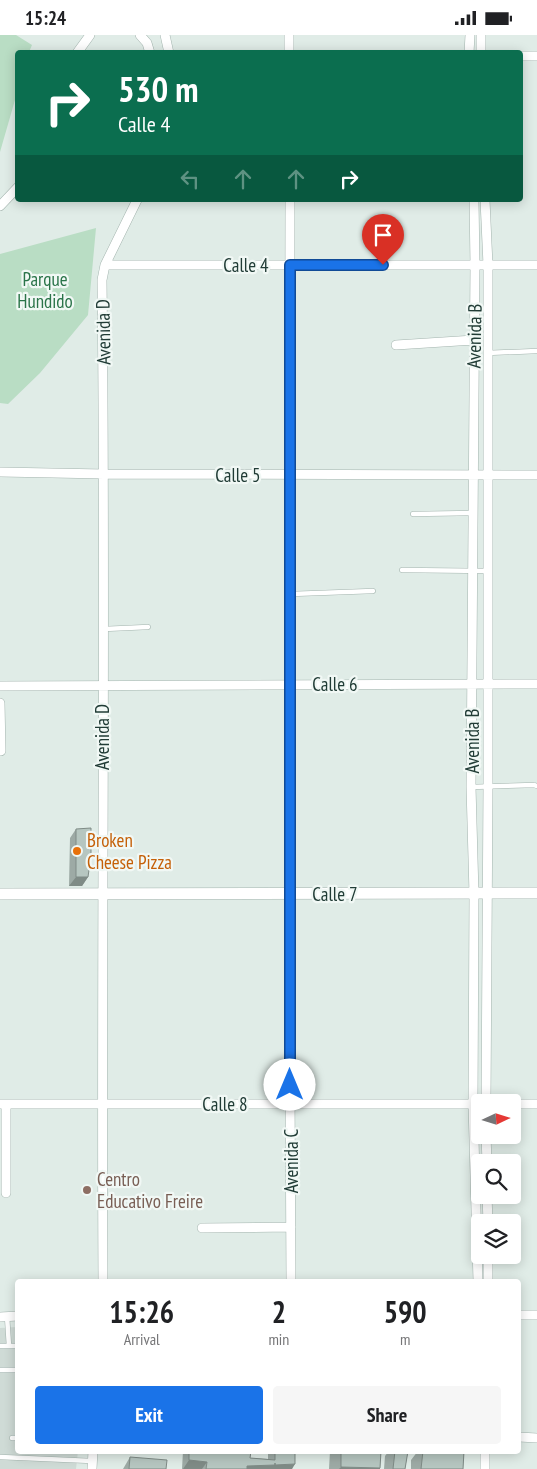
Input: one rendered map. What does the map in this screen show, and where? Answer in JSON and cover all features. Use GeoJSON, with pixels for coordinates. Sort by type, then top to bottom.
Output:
{"type":"FeatureCollection","features":[{"type":"Feature","properties":{"kind":"street"},"geometry":{"type":"LineString","coordinates":[[79,50],[90,35]]}},
{"type":"Feature","properties":{"kind":"street"},"geometry":{"type":"LineString","coordinates":[[140,35],[147,43],[149,50]]}},
{"type":"Feature","properties":{"kind":"street"},"geometry":{"type":"LineString","coordinates":[[164,35],[168,50]]}},
{"type":"Feature","properties":{"kind":"street"},"geometry":{"type":"LineString","coordinates":[[289,35],[289,50]]}},
{"type":"Feature","properties":{"kind":"street"},"geometry":{"type":"LineString","coordinates":[[470,35],[470,50]]}},
{"type":"Feature","properties":{"kind":"street"},"geometry":{"type":"LineString","coordinates":[[481,50],[482,35]]}},
{"type":"Feature","properties":{"kind":"street"},"geometry":{"type":"LineString","coordinates":[[523,56],[537,56]]}},
{"type":"Feature","properties":{"kind":"street"},"geometry":{"type":"LineString","coordinates":[[0,206],[15,190]]}},
{"type":"Feature","properties":{"kind":"street","name":"Avenida D"},"geometry":{"type":"LineString","coordinates":[[103,1279],[102,685],[104,474],[102,280],[104,265],[136,202]]}},
{"type":"Feature","properties":{"kind":"street","name":"Avenida C"},"geometry":{"type":"LineString","coordinates":[[290,202],[291,1279]]}},
{"type":"Feature","properties":{"kind":"street","name":"Avenida B"},"geometry":{"type":"LineString","coordinates":[[474,202],[471,787],[476,1094]]}},
{"type":"Feature","properties":{"kind":"street","name":"Avenida B"},"geometry":{"type":"LineString","coordinates":[[486,202],[488,265],[488,786],[486,1094]]}},
{"type":"Feature","properties":{"kind":"street","name":"Calle 4"},"geometry":{"type":"LineString","coordinates":[[104,265],[537,265]]}},
{"type":"Feature","properties":{"kind":"street"},"geometry":{"type":"LineString","coordinates":[[396,345],[474,340]]}},
{"type":"Feature","properties":{"kind":"street"},"geometry":{"type":"LineString","coordinates":[[474,393],[487,393]]}},
{"type":"Feature","properties":{"kind":"street","name":"Calle 5"},"geometry":{"type":"LineString","coordinates":[[0,473],[537,475]]}},
{"type":"Feature","properties":{"kind":"street","name":"Calle 6"},"geometry":{"type":"LineString","coordinates":[[0,685],[537,684]]}},
{"type":"Feature","properties":{"kind":"street"},"geometry":{"type":"LineString","coordinates":[[0,703],[1,751]]}},
{"type":"Feature","properties":{"kind":"street","name":"Calle 7"},"geometry":{"type":"LineString","coordinates":[[0,894],[537,893]]}},
{"type":"Feature","properties":{"kind":"street"},"geometry":{"type":"LineString","coordinates":[[474,1016],[486,1016]]}},
{"type":"Feature","properties":{"kind":"street"},"geometry":{"type":"LineString","coordinates":[[3,1104],[6,1193]]}},
{"type":"Feature","properties":{"kind":"street","name":"Calle 8"},"geometry":{"type":"LineString","coordinates":[[3,1104],[471,1104]]}},
{"type":"Feature","properties":{"kind":"street"},"geometry":{"type":"LineString","coordinates":[[521,1104],[537,1104]]}},
{"type":"Feature","properties":{"kind":"street","name":"Avenida B"},"geometry":{"type":"LineString","coordinates":[[477,1144],[478,1214]]}},
{"type":"Feature","properties":{"kind":"street"},"geometry":{"type":"LineString","coordinates":[[202,1228],[291,1227]]}},
{"type":"Feature","properties":{"kind":"street","name":"Avenida B"},"geometry":{"type":"LineString","coordinates":[[478,1279],[479,1264]]}},
{"type":"Feature","properties":{"kind":"street"},"geometry":{"type":"LineString","coordinates":[[488,1264],[488,1279]]}},
{"type":"Feature","properties":{"kind":"street"},"geometry":{"type":"LineString","coordinates":[[521,1315],[537,1315]]}},
{"type":"Feature","properties":{"kind":"street"},"geometry":{"type":"LineString","coordinates":[[521,1437],[537,1438]]}},
{"type":"Feature","properties":{"kind":"street"},"geometry":{"type":"LineString","coordinates":[[485,1454],[485,1469]]}},
{"type":"Feature","properties":{"kind":"lane"},"geometry":{"type":"LineString","coordinates":[[488,353],[537,351]]}},
{"type":"Feature","properties":{"kind":"lane"},"geometry":{"type":"LineString","coordinates":[[413,514],[473,513]]}},
{"type":"Feature","properties":{"kind":"lane"},"geometry":{"type":"LineString","coordinates":[[402,570],[488,571]]}},
{"type":"Feature","properties":{"kind":"lane"},"geometry":{"type":"LineString","coordinates":[[290,594],[373,591]]}},
{"type":"Feature","properties":{"kind":"lane"},"geometry":{"type":"LineString","coordinates":[[103,629],[148,627]]}},
{"type":"Feature","properties":{"kind":"lane"},"geometry":{"type":"LineString","coordinates":[[471,787],[537,786]]}},
{"type":"Feature","properties":{"kind":"lane"},"geometry":{"type":"LineString","coordinates":[[3,1316],[9,1346]]}},
{"type":"Feature","properties":{"kind":"lane"},"geometry":{"type":"LineString","coordinates":[[0,1346],[15,1346]]}},
{"type":"Feature","properties":{"kind":"lane"},"geometry":{"type":"LineString","coordinates":[[0,1370],[15,1370]]}},
{"type":"Feature","properties":{"kind":"lane"},"geometry":{"type":"LineString","coordinates":[[0,1457],[92,1465]]}},
{"type":"Feature","properties":{"kind":"shaded area"},"geometry":{"type":"Polygon","coordinates":[[[15,1327],[15,1454],[78,1454],[76,1469],[0,1469],[0,1328],[15,1327]]]}},
{"type":"Feature","properties":{"kind":"green space"},"geometry":{"type":"Polygon","coordinates":[[[0,35],[16,35],[32,45],[30,50],[15,50],[15,100],[0,152],[0,35]]]}},
{"type":"Feature","properties":{"kind":"green space","name":"Parque Hundido"},"geometry":{"type":"Polygon","coordinates":[[[96,228],[88,315],[40,373],[8,404],[0,403],[0,254],[96,228]]]}},
{"type":"Feature","properties":{"kind":"building"},"geometry":{"type":"Polygon","coordinates":[[[91,828],[91,855],[88,877],[76,877],[76,829],[91,828]]]}},
{"type":"Feature","properties":{"kind":"building"},"geometry":{"type":"Polygon","coordinates":[[[189,1454],[251,1454],[250,1458],[275,1460],[275,1454],[295,1454],[295,1464],[247,1466],[247,1469],[206,1469],[207,1462],[189,1460],[189,1454]]]}},
{"type":"Feature","properties":{"kind":"building"},"geometry":{"type":"Polygon","coordinates":[[[341,1454],[381,1454],[380,1468],[341,1467],[341,1454]]]}},
{"type":"Feature","properties":{"kind":"building"},"geometry":{"type":"Polygon","coordinates":[[[395,1454],[408,1454],[405,1469],[393,1469],[395,1454]]]}},
{"type":"Feature","properties":{"kind":"building"},"geometry":{"type":"Polygon","coordinates":[[[423,1454],[464,1454],[463,1469],[421,1469],[423,1454]]]}},
{"type":"Feature","properties":{"kind":"building"},"geometry":{"type":"Polygon","coordinates":[[[130,1457],[167,1460],[166,1469],[129,1469],[130,1457]]]}},
{"type":"Feature","properties":{"kind":"place","name":"Broken Cheese Pizza"},"geometry":{"type":"Point","coordinates":[77,851]}},
{"type":"Feature","properties":{"kind":"place","name":"Centro Educativo Freire"},"geometry":{"type":"Point","coordinates":[87,1190]}},
{"type":"Feature","properties":{"kind":"route"},"geometry":{"type":"LineString","coordinates":[[290,1085],[290,265],[383,265]]}}]}
